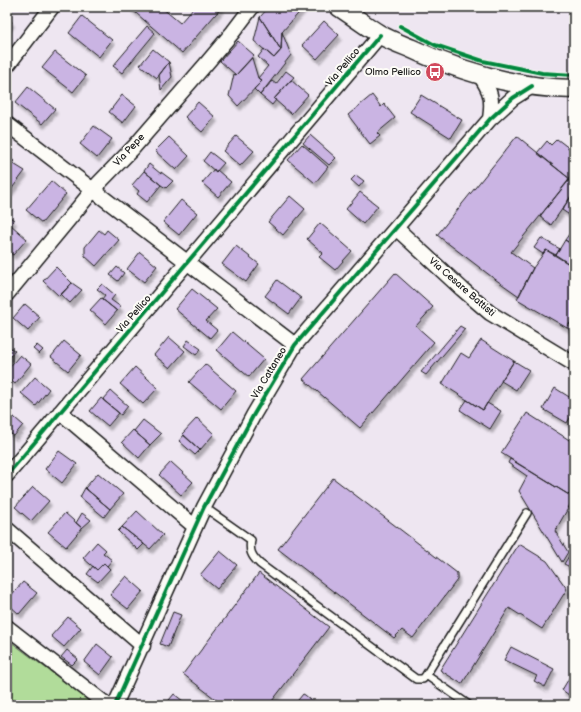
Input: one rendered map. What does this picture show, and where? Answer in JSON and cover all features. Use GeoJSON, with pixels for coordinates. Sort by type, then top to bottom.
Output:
{"type":"FeatureCollection","features":[{"type":"Feature","properties":{"kind":"street"},"geometry":{"type":"LineString","coordinates":[[7,66],[52,7]]}},
{"type":"Feature","properties":{"kind":"street","name":"Via Pepe"},"geometry":{"type":"LineString","coordinates":[[7,294],[93,191],[210,59],[252,7]]}},
{"type":"Feature","properties":{"kind":"street"},"geometry":{"type":"LineString","coordinates":[[345,10],[380,35],[436,60],[479,74],[512,82],[532,86],[574,90]]}},
{"type":"Feature","properties":{"kind":"street","name":"Via Pellico"},"geometry":{"type":"LineString","coordinates":[[7,475],[380,35]]}},
{"type":"Feature","properties":{"kind":"street"},"geometry":{"type":"LineString","coordinates":[[479,74],[490,92],[492,106],[490,119]]}},
{"type":"Feature","properties":{"kind":"street","name":"Via Cattaneo"},"geometry":{"type":"LineString","coordinates":[[490,119],[496,107],[510,90],[512,82]]}},
{"type":"Feature","properties":{"kind":"street","name":"Via Cattaneo"},"geometry":{"type":"LineString","coordinates":[[115,705],[194,526],[254,414],[295,345],[490,119],[513,98],[532,86]]}},
{"type":"Feature","properties":{"kind":"street"},"geometry":{"type":"LineString","coordinates":[[7,124],[295,345]]}},
{"type":"Feature","properties":{"kind":"street","name":"Via Cesare Battisti"},"geometry":{"type":"LineString","coordinates":[[396,228],[490,313],[574,364]]}},
{"type":"Feature","properties":{"kind":"street"},"geometry":{"type":"LineString","coordinates":[[60,412],[194,526]]}},
{"type":"Feature","properties":{"kind":"street"},"geometry":{"type":"LineString","coordinates":[[7,529],[142,646]]}},
{"type":"Feature","properties":{"kind":"street"},"geometry":{"type":"LineString","coordinates":[[7,627],[106,705]]}},
{"type":"Feature","properties":{"kind":"lane"},"geometry":{"type":"LineString","coordinates":[[204,507],[250,540],[250,548],[253,558],[260,564],[416,679],[423,679],[426,675],[527,513]]}},
{"type":"Feature","properties":{"kind":"lane"},"geometry":{"type":"LineString","coordinates":[[426,675],[469,705]]}},
{"type":"Feature","properties":{"kind":"green space"},"geometry":{"type":"Polygon","coordinates":[[[7,639],[95,705],[7,705],[7,639]]]}},
{"type":"Feature","properties":{"kind":"building"},"geometry":{"type":"Polygon","coordinates":[[[129,7],[161,7],[180,23],[194,7],[222,7],[182,53],[129,7]]]}},
{"type":"Feature","properties":{"kind":"building"},"geometry":{"type":"Polygon","coordinates":[[[269,7],[304,7],[282,32],[281,50],[260,17],[269,7]]]}},
{"type":"Feature","properties":{"kind":"building"},"geometry":{"type":"Polygon","coordinates":[[[82,16],[112,40],[99,57],[69,33],[82,16]]]}},
{"type":"Feature","properties":{"kind":"building"},"geometry":{"type":"Polygon","coordinates":[[[260,17],[281,50],[274,58],[254,41],[260,17]]]}},
{"type":"Feature","properties":{"kind":"building"},"geometry":{"type":"Polygon","coordinates":[[[7,18],[12,22],[7,28],[7,18]]]}},
{"type":"Feature","properties":{"kind":"building"},"geometry":{"type":"Polygon","coordinates":[[[324,21],[339,35],[317,59],[302,45],[324,21]]]}},
{"type":"Feature","properties":{"kind":"building"},"geometry":{"type":"Polygon","coordinates":[[[147,26],[155,33],[122,73],[113,66],[147,26]]]}},
{"type":"Feature","properties":{"kind":"building"},"geometry":{"type":"Polygon","coordinates":[[[282,32],[291,55],[260,95],[254,89],[262,81],[258,78],[268,66],[258,57],[264,49],[274,58],[281,50],[282,32]]]}},
{"type":"Feature","properties":{"kind":"building"},"geometry":{"type":"Polygon","coordinates":[[[238,41],[254,55],[236,75],[220,61],[238,41]]]}},
{"type":"Feature","properties":{"kind":"building"},"geometry":{"type":"Polygon","coordinates":[[[153,49],[169,62],[157,78],[140,65],[153,49]]]}},
{"type":"Feature","properties":{"kind":"building"},"geometry":{"type":"Polygon","coordinates":[[[55,52],[86,76],[73,92],[42,68],[55,52]]]}},
{"type":"Feature","properties":{"kind":"building"},"geometry":{"type":"Polygon","coordinates":[[[252,58],[258,78],[262,81],[238,106],[229,96],[234,74],[236,75],[252,58]]]}},
{"type":"Feature","properties":{"kind":"building"},"geometry":{"type":"Polygon","coordinates":[[[169,62],[172,77],[161,90],[159,75],[169,62]]]}},
{"type":"Feature","properties":{"kind":"building"},"geometry":{"type":"Polygon","coordinates":[[[286,71],[294,77],[274,99],[276,100],[272,105],[260,95],[272,81],[276,84],[286,71]]]}},
{"type":"Feature","properties":{"kind":"building"},"geometry":{"type":"Polygon","coordinates":[[[291,80],[308,95],[291,114],[274,99],[291,80]]]}},
{"type":"Feature","properties":{"kind":"building"},"geometry":{"type":"Polygon","coordinates":[[[28,87],[55,109],[42,124],[15,103],[28,87]]]}},
{"type":"Feature","properties":{"kind":"building"},"geometry":{"type":"Polygon","coordinates":[[[122,95],[136,106],[123,123],[109,112],[122,95]]]}},
{"type":"Feature","properties":{"kind":"building"},"geometry":{"type":"Polygon","coordinates":[[[372,95],[381,107],[384,104],[395,118],[377,133],[380,136],[370,144],[348,115],[372,95]]]}},
{"type":"Feature","properties":{"kind":"building"},"geometry":{"type":"Polygon","coordinates":[[[421,95],[462,120],[451,138],[410,112],[421,95]]]}},
{"type":"Feature","properties":{"kind":"building"},"geometry":{"type":"Polygon","coordinates":[[[198,102],[215,117],[202,132],[185,117],[198,102]]]}},
{"type":"Feature","properties":{"kind":"building"},"geometry":{"type":"Polygon","coordinates":[[[94,126],[112,139],[97,158],[80,144],[94,126]]]}},
{"type":"Feature","properties":{"kind":"building"},"geometry":{"type":"Polygon","coordinates":[[[310,135],[336,158],[329,165],[303,143],[310,135]]]}},
{"type":"Feature","properties":{"kind":"building"},"geometry":{"type":"Polygon","coordinates":[[[236,136],[254,151],[240,166],[223,151],[236,136]]]}},
{"type":"Feature","properties":{"kind":"building"},"geometry":{"type":"Polygon","coordinates":[[[517,136],[570,179],[511,252],[533,268],[519,296],[437,235],[517,136]]]}},
{"type":"Feature","properties":{"kind":"building"},"geometry":{"type":"Polygon","coordinates":[[[169,137],[189,156],[176,170],[155,151],[169,137]]]}},
{"type":"Feature","properties":{"kind":"building"},"geometry":{"type":"Polygon","coordinates":[[[557,139],[574,152],[574,174],[570,179],[537,153],[547,141],[551,145],[557,139]]]}},
{"type":"Feature","properties":{"kind":"building"},"geometry":{"type":"Polygon","coordinates":[[[302,144],[328,167],[315,183],[288,160],[302,144]]]}},
{"type":"Feature","properties":{"kind":"building"},"geometry":{"type":"Polygon","coordinates":[[[210,152],[224,163],[216,172],[203,161],[210,152]]]}},
{"type":"Feature","properties":{"kind":"building"},"geometry":{"type":"Polygon","coordinates":[[[7,156],[14,161],[12,163],[25,171],[7,195],[7,156]]]}},
{"type":"Feature","properties":{"kind":"building"},"geometry":{"type":"Polygon","coordinates":[[[149,164],[161,174],[161,172],[173,181],[166,188],[144,171],[149,164]]]}},
{"type":"Feature","properties":{"kind":"building"},"geometry":{"type":"Polygon","coordinates":[[[214,169],[231,182],[218,197],[202,183],[214,169]]]}},
{"type":"Feature","properties":{"kind":"building"},"geometry":{"type":"Polygon","coordinates":[[[144,171],[161,185],[147,202],[137,194],[139,191],[132,185],[144,171]]]}},
{"type":"Feature","properties":{"kind":"building"},"geometry":{"type":"Polygon","coordinates":[[[356,175],[364,181],[359,187],[351,180],[356,175]]]}},
{"type":"Feature","properties":{"kind":"building"},"geometry":{"type":"Polygon","coordinates":[[[571,177],[574,179],[574,192],[551,225],[540,216],[571,177]]]}},
{"type":"Feature","properties":{"kind":"building"},"geometry":{"type":"Polygon","coordinates":[[[51,181],[66,194],[42,223],[26,210],[51,181]]]}},
{"type":"Feature","properties":{"kind":"building"},"geometry":{"type":"Polygon","coordinates":[[[360,192],[378,206],[363,224],[346,209],[360,192]]]}},
{"type":"Feature","properties":{"kind":"building"},"geometry":{"type":"Polygon","coordinates":[[[574,192],[574,218],[562,210],[574,192]]]}},
{"type":"Feature","properties":{"kind":"building"},"geometry":{"type":"Polygon","coordinates":[[[290,196],[305,209],[283,235],[268,222],[290,196]]]}},
{"type":"Feature","properties":{"kind":"building"},"geometry":{"type":"Polygon","coordinates":[[[181,200],[197,213],[179,235],[163,222],[181,200]]]}},
{"type":"Feature","properties":{"kind":"building"},"geometry":{"type":"Polygon","coordinates":[[[7,215],[14,220],[7,230],[7,215]]]}},
{"type":"Feature","properties":{"kind":"building"},"geometry":{"type":"Polygon","coordinates":[[[320,223],[352,251],[335,270],[319,257],[323,253],[307,239],[320,223]]]}},
{"type":"Feature","properties":{"kind":"building"},"geometry":{"type":"Polygon","coordinates":[[[11,225],[27,239],[13,255],[7,250],[7,230],[11,225]]]}},
{"type":"Feature","properties":{"kind":"building"},"geometry":{"type":"Polygon","coordinates":[[[574,227],[574,245],[565,240],[574,227]]]}},
{"type":"Feature","properties":{"kind":"building"},"geometry":{"type":"Polygon","coordinates":[[[99,230],[104,234],[107,230],[119,240],[96,266],[85,256],[85,247],[99,230]]]}},
{"type":"Feature","properties":{"kind":"building"},"geometry":{"type":"Polygon","coordinates":[[[541,238],[560,249],[556,255],[546,250],[543,254],[534,248],[541,238]]]}},
{"type":"Feature","properties":{"kind":"building"},"geometry":{"type":"Polygon","coordinates":[[[565,240],[574,246],[574,267],[556,255],[565,240]]]}},
{"type":"Feature","properties":{"kind":"building"},"geometry":{"type":"Polygon","coordinates":[[[236,246],[259,264],[246,282],[222,264],[236,246]]]}},
{"type":"Feature","properties":{"kind":"building"},"geometry":{"type":"Polygon","coordinates":[[[546,250],[574,267],[574,317],[567,328],[517,299],[533,268],[546,250]]]}},
{"type":"Feature","properties":{"kind":"building"},"geometry":{"type":"Polygon","coordinates":[[[140,252],[157,266],[144,282],[127,269],[140,252]]]}},
{"type":"Feature","properties":{"kind":"building"},"geometry":{"type":"Polygon","coordinates":[[[56,267],[72,283],[59,296],[43,281],[56,267]]]}},
{"type":"Feature","properties":{"kind":"building"},"geometry":{"type":"Polygon","coordinates":[[[117,267],[124,273],[118,281],[110,275],[117,267]]]}},
{"type":"Feature","properties":{"kind":"building"},"geometry":{"type":"Polygon","coordinates":[[[395,273],[433,307],[416,326],[434,342],[360,428],[303,379],[395,273]]]}},
{"type":"Feature","properties":{"kind":"building"},"geometry":{"type":"Polygon","coordinates":[[[277,280],[301,298],[289,314],[265,296],[277,280]]]}},
{"type":"Feature","properties":{"kind":"building"},"geometry":{"type":"Polygon","coordinates":[[[72,283],[82,290],[70,303],[61,295],[72,283]]]}},
{"type":"Feature","properties":{"kind":"building"},"geometry":{"type":"Polygon","coordinates":[[[102,284],[115,295],[111,300],[121,307],[117,311],[102,299],[105,295],[97,289],[102,284]]]}},
{"type":"Feature","properties":{"kind":"building"},"geometry":{"type":"Polygon","coordinates":[[[192,289],[217,309],[206,321],[217,330],[210,338],[175,309],[192,289]]]}},
{"type":"Feature","properties":{"kind":"building"},"geometry":{"type":"Polygon","coordinates":[[[101,298],[117,311],[106,324],[90,310],[101,298]]]}},
{"type":"Feature","properties":{"kind":"building"},"geometry":{"type":"Polygon","coordinates":[[[25,304],[40,317],[28,331],[13,318],[25,304]]]}},
{"type":"Feature","properties":{"kind":"building"},"geometry":{"type":"Polygon","coordinates":[[[574,317],[574,332],[567,328],[574,317]]]}},
{"type":"Feature","properties":{"kind":"building"},"geometry":{"type":"Polygon","coordinates":[[[460,326],[465,329],[426,375],[421,372],[460,326]]]}},
{"type":"Feature","properties":{"kind":"building"},"geometry":{"type":"Polygon","coordinates":[[[232,332],[264,359],[249,377],[217,350],[232,332]]]}},
{"type":"Feature","properties":{"kind":"building"},"geometry":{"type":"Polygon","coordinates":[[[169,337],[185,351],[170,368],[154,355],[169,337]]]}},
{"type":"Feature","properties":{"kind":"building"},"geometry":{"type":"Polygon","coordinates":[[[188,340],[201,349],[196,355],[184,346],[188,340]]]}},
{"type":"Feature","properties":{"kind":"building"},"geometry":{"type":"Polygon","coordinates":[[[481,340],[514,361],[483,410],[442,384],[461,353],[469,358],[481,340]]]}},
{"type":"Feature","properties":{"kind":"building"},"geometry":{"type":"Polygon","coordinates":[[[64,341],[81,355],[68,371],[51,357],[64,341]]]}},
{"type":"Feature","properties":{"kind":"building"},"geometry":{"type":"Polygon","coordinates":[[[7,345],[15,351],[7,360],[7,345]]]}},
{"type":"Feature","properties":{"kind":"building"},"geometry":{"type":"Polygon","coordinates":[[[37,345],[43,350],[39,354],[33,349],[37,345]]]}},
{"type":"Feature","properties":{"kind":"building"},"geometry":{"type":"Polygon","coordinates":[[[20,355],[31,364],[15,384],[7,377],[7,370],[20,355]]]}},
{"type":"Feature","properties":{"kind":"building"},"geometry":{"type":"Polygon","coordinates":[[[514,361],[529,370],[516,390],[501,381],[514,361]]]}},
{"type":"Feature","properties":{"kind":"building"},"geometry":{"type":"Polygon","coordinates":[[[205,364],[236,391],[221,409],[189,382],[205,364]]]}},
{"type":"Feature","properties":{"kind":"building"},"geometry":{"type":"Polygon","coordinates":[[[135,367],[158,388],[143,404],[120,384],[135,367]]]}},
{"type":"Feature","properties":{"kind":"building"},"geometry":{"type":"Polygon","coordinates":[[[35,377],[49,389],[36,406],[21,393],[35,377]]]}},
{"type":"Feature","properties":{"kind":"building"},"geometry":{"type":"Polygon","coordinates":[[[555,388],[574,400],[574,411],[567,423],[543,409],[555,388]]]}},
{"type":"Feature","properties":{"kind":"building"},"geometry":{"type":"Polygon","coordinates":[[[111,391],[128,406],[121,415],[103,400],[111,391]]]}},
{"type":"Feature","properties":{"kind":"building"},"geometry":{"type":"Polygon","coordinates":[[[101,398],[119,413],[108,426],[90,411],[101,398]]]}},
{"type":"Feature","properties":{"kind":"building"},"geometry":{"type":"Polygon","coordinates":[[[467,400],[483,410],[487,403],[501,411],[490,429],[460,410],[467,400]]]}},
{"type":"Feature","properties":{"kind":"building"},"geometry":{"type":"Polygon","coordinates":[[[7,411],[23,425],[14,436],[7,431],[7,411]]]}},
{"type":"Feature","properties":{"kind":"building"},"geometry":{"type":"Polygon","coordinates":[[[527,413],[574,443],[574,498],[501,453],[527,413]]]}},
{"type":"Feature","properties":{"kind":"building"},"geometry":{"type":"Polygon","coordinates":[[[197,418],[214,434],[200,450],[182,434],[197,418]]]}},
{"type":"Feature","properties":{"kind":"building"},"geometry":{"type":"Polygon","coordinates":[[[143,420],[161,434],[150,445],[134,431],[143,420]]]}},
{"type":"Feature","properties":{"kind":"building"},"geometry":{"type":"Polygon","coordinates":[[[133,430],[150,445],[139,458],[122,442],[133,430]]]}},
{"type":"Feature","properties":{"kind":"building"},"geometry":{"type":"Polygon","coordinates":[[[184,435],[200,450],[195,455],[179,441],[184,435]]]}},
{"type":"Feature","properties":{"kind":"building"},"geometry":{"type":"Polygon","coordinates":[[[59,451],[77,464],[62,483],[45,469],[59,451]]]}},
{"type":"Feature","properties":{"kind":"building"},"geometry":{"type":"Polygon","coordinates":[[[510,459],[574,498],[555,531],[568,552],[562,562],[519,491],[527,476],[508,463],[510,459]]]}},
{"type":"Feature","properties":{"kind":"building"},"geometry":{"type":"Polygon","coordinates":[[[171,462],[193,482],[181,495],[159,475],[171,462]]]}},
{"type":"Feature","properties":{"kind":"building"},"geometry":{"type":"Polygon","coordinates":[[[98,473],[123,494],[110,509],[85,488],[98,473]]]}},
{"type":"Feature","properties":{"kind":"building"},"geometry":{"type":"Polygon","coordinates":[[[333,478],[457,573],[457,580],[413,638],[402,630],[394,638],[278,549],[333,478]]]}},
{"type":"Feature","properties":{"kind":"building"},"geometry":{"type":"Polygon","coordinates":[[[33,487],[49,501],[31,521],[15,507],[33,487]]]}},
{"type":"Feature","properties":{"kind":"building"},"geometry":{"type":"Polygon","coordinates":[[[85,488],[110,509],[104,517],[80,497],[85,488]]]}},
{"type":"Feature","properties":{"kind":"building"},"geometry":{"type":"Polygon","coordinates":[[[137,511],[163,535],[150,549],[122,527],[137,511]]]}},
{"type":"Feature","properties":{"kind":"building"},"geometry":{"type":"Polygon","coordinates":[[[65,513],[82,528],[66,547],[48,532],[65,513]]]}},
{"type":"Feature","properties":{"kind":"building"},"geometry":{"type":"Polygon","coordinates":[[[82,513],[91,520],[82,528],[76,523],[82,513]]]}},
{"type":"Feature","properties":{"kind":"building"},"geometry":{"type":"Polygon","coordinates":[[[122,527],[144,544],[138,550],[118,531],[122,527]]]}},
{"type":"Feature","properties":{"kind":"building"},"geometry":{"type":"Polygon","coordinates":[[[97,542],[106,550],[103,553],[112,560],[107,566],[104,563],[97,570],[83,558],[97,542]]]}},
{"type":"Feature","properties":{"kind":"building"},"geometry":{"type":"Polygon","coordinates":[[[519,544],[547,561],[567,589],[542,629],[509,608],[462,684],[440,670],[519,544]]]}},
{"type":"Feature","properties":{"kind":"building"},"geometry":{"type":"Polygon","coordinates":[[[574,548],[574,569],[564,564],[574,548]]]}},
{"type":"Feature","properties":{"kind":"building"},"geometry":{"type":"Polygon","coordinates":[[[220,551],[237,565],[217,589],[200,575],[220,551]]]}},
{"type":"Feature","properties":{"kind":"building"},"geometry":{"type":"Polygon","coordinates":[[[104,563],[110,569],[98,582],[87,574],[93,566],[97,570],[104,563]]]}},
{"type":"Feature","properties":{"kind":"building"},"geometry":{"type":"Polygon","coordinates":[[[259,573],[329,627],[269,705],[223,705],[183,674],[259,573]]]}},
{"type":"Feature","properties":{"kind":"building"},"geometry":{"type":"Polygon","coordinates":[[[126,576],[143,591],[128,609],[110,595],[126,576]]]}},
{"type":"Feature","properties":{"kind":"building"},"geometry":{"type":"Polygon","coordinates":[[[23,582],[37,593],[19,614],[7,603],[7,600],[23,582]]]}},
{"type":"Feature","properties":{"kind":"building"},"geometry":{"type":"Polygon","coordinates":[[[173,612],[181,615],[168,647],[160,644],[173,612]]]}},
{"type":"Feature","properties":{"kind":"building"},"geometry":{"type":"Polygon","coordinates":[[[68,617],[81,628],[64,647],[51,636],[68,617]]]}},
{"type":"Feature","properties":{"kind":"building"},"geometry":{"type":"Polygon","coordinates":[[[97,644],[113,657],[100,675],[84,662],[97,644]]]}},
{"type":"Feature","properties":{"kind":"building"},"geometry":{"type":"Polygon","coordinates":[[[511,647],[554,669],[545,687],[534,681],[537,676],[504,660],[511,647]]]}},
{"type":"Feature","properties":{"kind":"building"},"geometry":{"type":"Polygon","coordinates":[[[67,650],[78,659],[72,665],[61,657],[67,650]]]}},
{"type":"Feature","properties":{"kind":"building"},"geometry":{"type":"Polygon","coordinates":[[[574,670],[574,687],[569,695],[562,690],[574,670]]]}},
{"type":"Feature","properties":{"kind":"building"},"geometry":{"type":"Polygon","coordinates":[[[174,694],[188,705],[165,705],[174,694]]]}},
{"type":"Feature","properties":{"kind":"building"},"geometry":{"type":"Polygon","coordinates":[[[303,694],[305,695],[317,705],[294,705],[303,694]]]}},
{"type":"Feature","properties":{"kind":"cycle path"},"geometry":{"type":"LineString","coordinates":[[400,26],[435,45],[483,61],[542,73],[574,75]]}},
{"type":"Feature","properties":{"kind":"cycle path"},"geometry":{"type":"LineString","coordinates":[[7,475],[380,35]]}},
{"type":"Feature","properties":{"kind":"cycle path"},"geometry":{"type":"LineString","coordinates":[[115,705],[204,507],[254,414],[295,345],[490,119],[513,98],[532,86]]}},
{"type":"Feature","properties":{"kind":"place","name":"Olmo Pellico"},"geometry":{"type":"Point","coordinates":[435,72]}}]}
